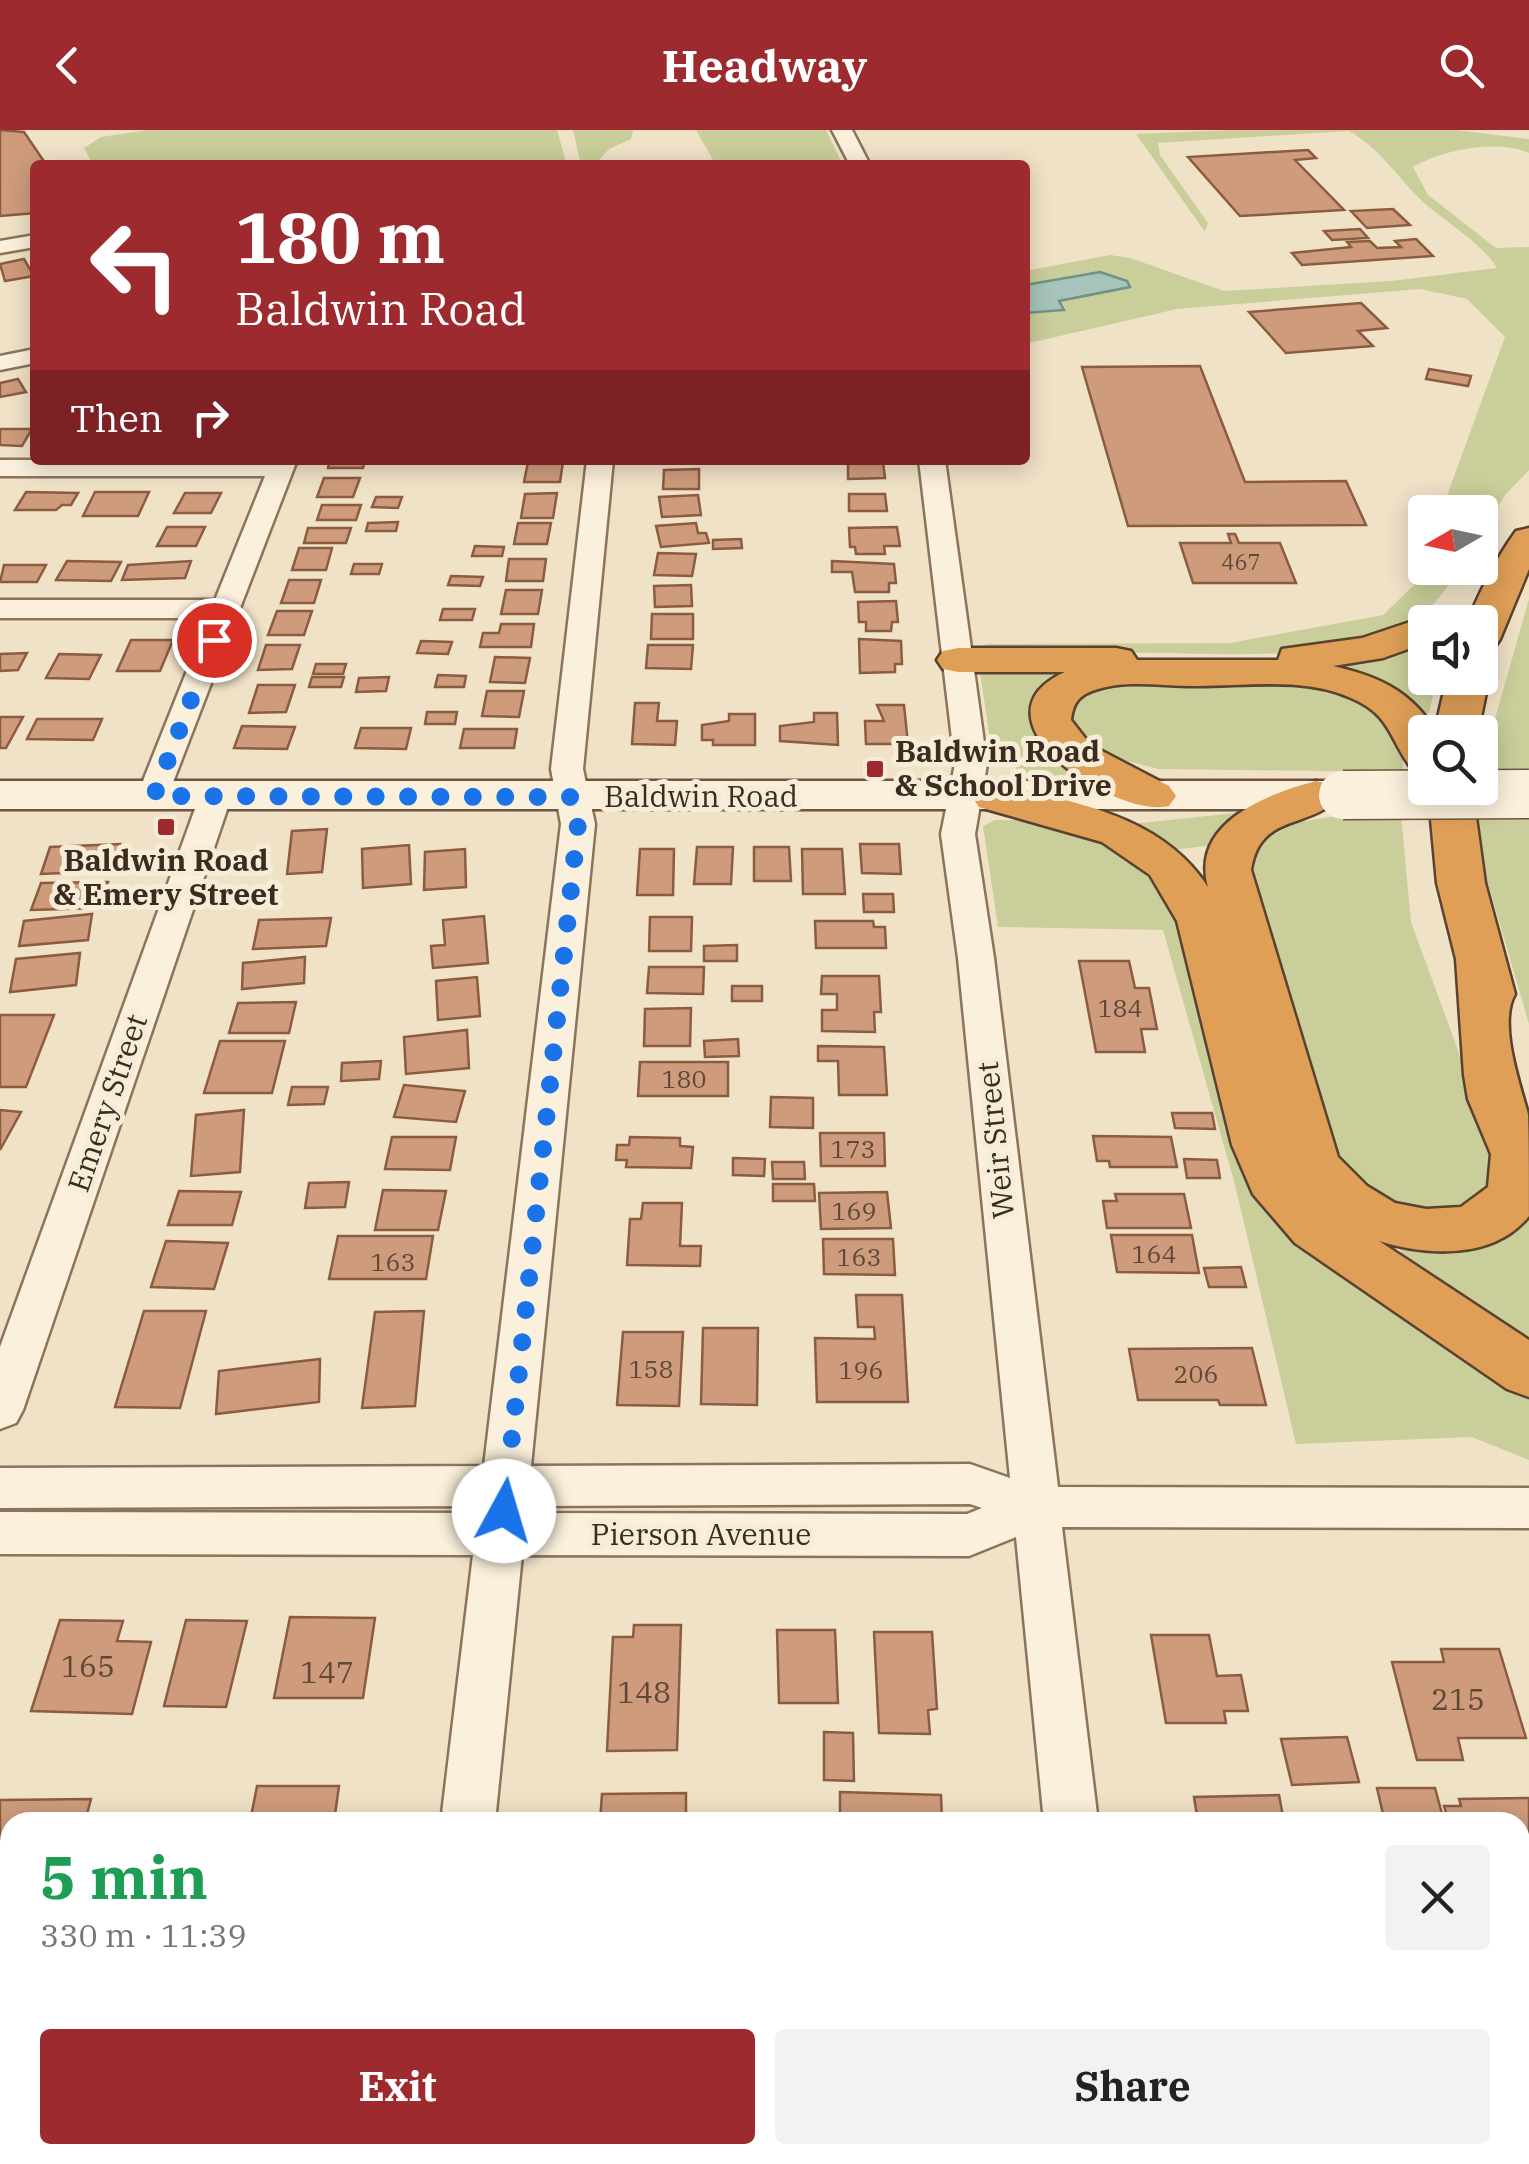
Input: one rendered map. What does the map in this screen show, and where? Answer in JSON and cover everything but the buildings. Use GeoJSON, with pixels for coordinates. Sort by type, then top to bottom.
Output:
{"type":"FeatureCollection","features":[{"type":"Feature","properties":{"kind":"highway"},"geometry":{"type":"LineString","coordinates":[[1498,547],[1525,521]]}},
{"type":"Feature","properties":{"kind":"highway"},"geometry":{"type":"LineString","coordinates":[[1494,605],[1525,521]]}},
{"type":"Feature","properties":{"kind":"highway"},"geometry":{"type":"LineString","coordinates":[[1454,605],[1470,585]]}},
{"type":"Feature","properties":{"kind":"highway"},"geometry":{"type":"LineString","coordinates":[[958,660],[1297,658],[1369,649],[1408,635]]}},
{"type":"Feature","properties":{"kind":"highway"},"geometry":{"type":"LineString","coordinates":[[1153,796],[1098,768],[1067,746],[1049,714],[1058,695],[1078,682],[1119,674],[1316,676],[1368,690],[1397,708],[1408,721]]}},
{"type":"Feature","properties":{"kind":"highway"},"geometry":{"type":"LineString","coordinates":[[1330,795],[1245,828],[1230,847],[1227,870],[1312,1163],[1341,1198],[1384,1222],[1434,1232],[1477,1226],[1506,1209],[1521,1186],[1516,1143],[1493,1094],[1480,962],[1456,850],[1441,805]]}},
{"type":"Feature","properties":{"kind":"highway"},"geometry":{"type":"LineString","coordinates":[[979,797],[1118,831],[1145,844],[1169,863],[1189,891],[1201,921],[1259,1145],[1273,1180],[1315,1228],[1529,1372]]}},
{"type":"Feature","properties":{"kind":"highway"},"geometry":{"type":"LineString","coordinates":[[1452,805],[1456,850]]}},
{"type":"Feature","properties":{"kind":"highway"},"geometry":{"type":"LineString","coordinates":[[1480,962],[1529,1089]]}},
{"type":"Feature","properties":{"kind":"main road","name":"Baldwin Road"},"geometry":{"type":"LineString","coordinates":[[0,795],[1529,794]]}},
{"type":"Feature","properties":{"kind":"street"},"geometry":{"type":"LineString","coordinates":[[842,130],[857,160]]}},
{"type":"Feature","properties":{"kind":"street"},"geometry":{"type":"LineString","coordinates":[[0,247],[30,241]]}},
{"type":"Feature","properties":{"kind":"street"},"geometry":{"type":"LineString","coordinates":[[0,363],[30,357]]}},
{"type":"Feature","properties":{"kind":"street"},"geometry":{"type":"LineString","coordinates":[[0,468],[212,465]]}},
{"type":"Feature","properties":{"kind":"street"},"geometry":{"type":"LineString","coordinates":[[154,796],[283,465]]}},
{"type":"Feature","properties":{"kind":"street"},"geometry":{"type":"LineString","coordinates":[[469,1812],[578,824],[567,768],[599,465]]}},
{"type":"Feature","properties":{"kind":"street","name":"Weir Street"},"geometry":{"type":"LineString","coordinates":[[933,465],[979,797],[958,834],[976,958],[1071,1812]]}},
{"type":"Feature","properties":{"kind":"street"},"geometry":{"type":"LineString","coordinates":[[0,609],[226,609]]}},
{"type":"Feature","properties":{"kind":"street","name":"Emery Street"},"geometry":{"type":"LineString","coordinates":[[0,1410],[216,795]]}},
{"type":"Feature","properties":{"kind":"street","name":"Pierson Avenue"},"geometry":{"type":"LineString","coordinates":[[0,1488],[970,1484],[1037,1507],[1529,1508]]}},
{"type":"Feature","properties":{"kind":"street","name":"Pierson Avenue"},"geometry":{"type":"LineString","coordinates":[[0,1533],[969,1535],[1037,1507]]}},
{"type":"Feature","properties":{"kind":"green space"},"geometry":{"type":"Polygon","coordinates":[[[148,130],[557,130],[565,160],[90,160],[84,148],[101,137],[148,130]]]}},
{"type":"Feature","properties":{"kind":"green space"},"geometry":{"type":"Polygon","coordinates":[[[573,130],[633,130],[631,139],[609,149],[599,160],[580,160],[573,130]]]}},
{"type":"Feature","properties":{"kind":"green space"},"geometry":{"type":"Polygon","coordinates":[[[696,130],[826,130],[841,160],[713,160],[696,130]]]}},
{"type":"Feature","properties":{"kind":"green space"},"geometry":{"type":"Polygon","coordinates":[[[1232,130],[1456,130],[1529,139],[1529,153],[1501,147],[1470,148],[1413,167],[1428,195],[1496,248],[1529,247],[1529,470],[1498,507],[1498,495],[1447,495],[1505,337],[1467,299],[1420,289],[1177,309],[1030,343],[1030,270],[1110,255],[1130,258],[1224,291],[1391,281],[1497,268],[1472,241],[1422,201],[1370,146],[1349,131],[1158,143],[1160,155],[1208,223],[1205,232],[1136,134],[1232,130]]]}},
{"type":"Feature","properties":{"kind":"green space"},"geometry":{"type":"Polygon","coordinates":[[[1414,585],[1448,585],[1431,605],[1408,605],[1408,623],[1388,633],[1324,649],[1256,654],[982,652],[974,647],[1230,643],[1383,615],[1414,585]]]}},
{"type":"Feature","properties":{"kind":"green space"},"geometry":{"type":"Polygon","coordinates":[[[1529,599],[1529,773],[1498,772],[1496,715],[1529,599]]]}},
{"type":"Feature","properties":{"kind":"green space"},"geometry":{"type":"Polygon","coordinates":[[[1408,641],[1408,695],[1433,695],[1429,713],[1412,713],[1283,665],[1408,641]]]}},
{"type":"Feature","properties":{"kind":"green space"},"geometry":{"type":"Polygon","coordinates":[[[1108,666],[1055,681],[1032,706],[1042,735],[1090,778],[1017,773],[1016,767],[1002,763],[989,733],[980,672],[1108,666]]]}},
{"type":"Feature","properties":{"kind":"green space"},"geometry":{"type":"Polygon","coordinates":[[[1117,680],[1306,680],[1352,690],[1401,729],[1403,772],[1158,769],[1120,759],[1105,762],[1077,741],[1064,710],[1083,688],[1117,680]]]}},
{"type":"Feature","properties":{"kind":"green space"},"geometry":{"type":"Polygon","coordinates":[[[1235,813],[1215,845],[1171,850],[1132,824],[1235,813]]]}},
{"type":"Feature","properties":{"kind":"green space"},"geometry":{"type":"Polygon","coordinates":[[[1477,814],[1529,814],[1529,1024],[1487,880],[1477,814]]]}},
{"type":"Feature","properties":{"kind":"green space"},"geometry":{"type":"Polygon","coordinates":[[[1343,815],[1401,815],[1411,922],[1470,1083],[1498,1143],[1498,1179],[1478,1203],[1436,1214],[1379,1203],[1333,1167],[1239,857],[1266,830],[1275,834],[1299,822],[1343,815]]]}},
{"type":"Feature","properties":{"kind":"green space"},"geometry":{"type":"Polygon","coordinates":[[[995,820],[1058,821],[1108,834],[1178,897],[1248,1162],[1529,1387],[1529,1460],[1472,1437],[1296,1444],[1235,1185],[1163,930],[998,927],[983,826],[995,820]]]}},
{"type":"Feature","properties":{"kind":"green space"},"geometry":{"type":"Polygon","coordinates":[[[1529,1218],[1529,1352],[1401,1257],[1400,1242],[1529,1218]]]}},
{"type":"Feature","properties":{"kind":"water"},"geometry":{"type":"Polygon","coordinates":[[[1100,272],[1127,281],[1130,287],[1059,301],[1064,310],[1030,313],[1030,284],[1100,272]]]}},
{"type":"Feature","properties":{"kind":"place","name":"Baldwin Road & School Drive"},"geometry":{"type":"Point","coordinates":[875,769]}},
{"type":"Feature","properties":{"kind":"place","name":"Baldwin Road & Emery Street"},"geometry":{"type":"Point","coordinates":[166,827]}},
{"type":"Feature","properties":{"kind":"route"},"geometry":{"type":"LineString","coordinates":[[214,640],[154,796],[572,797],[578,824],[504,1511]]}}]}
